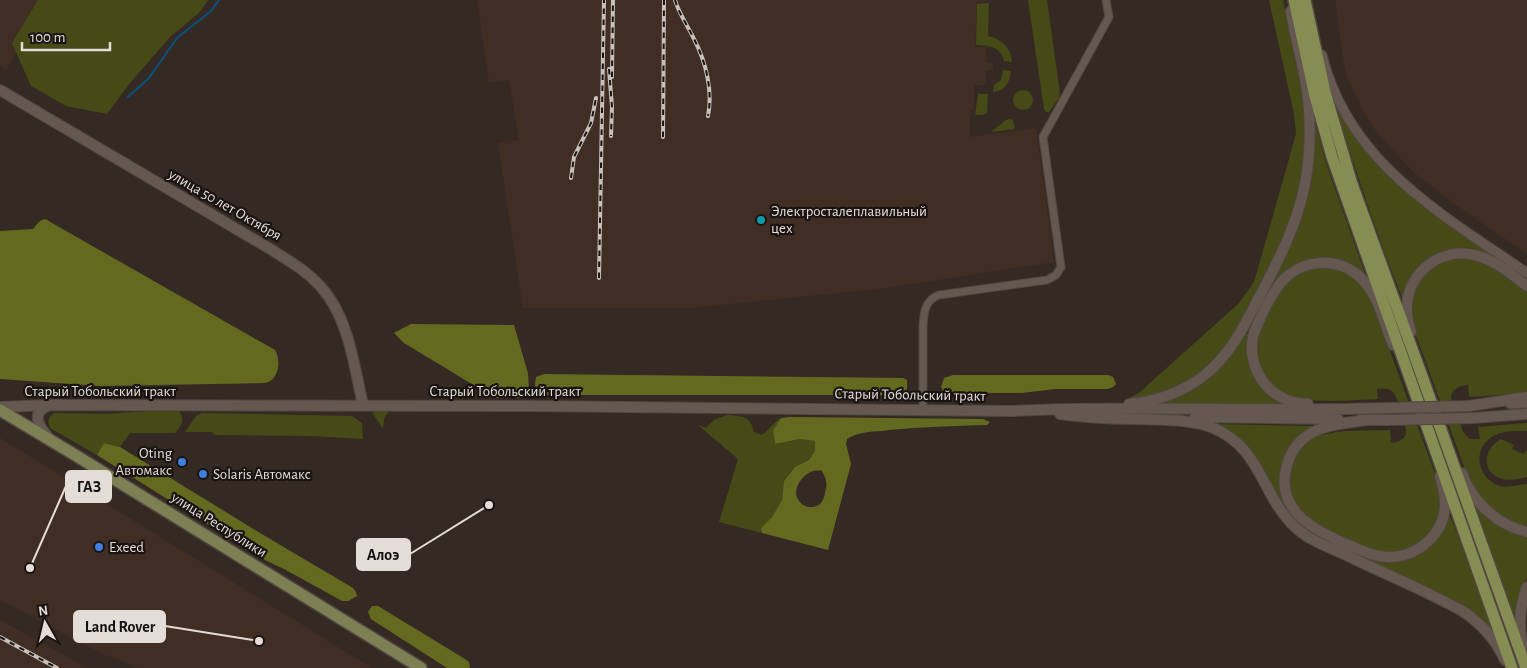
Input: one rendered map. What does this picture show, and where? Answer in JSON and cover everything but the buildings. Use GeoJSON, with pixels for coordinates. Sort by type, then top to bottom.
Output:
{"type":"FeatureCollection","features":[{"type":"Feature","properties":{"kind":"highway"},"geometry":{"type":"LineString","coordinates":[[1292,0],[1315,96],[1332,156],[1512,668]]}},
{"type":"Feature","properties":{"kind":"highway"},"geometry":{"type":"LineString","coordinates":[[1305,0],[1321,73],[1342,153],[1526,668]]}},
{"type":"Feature","properties":{"kind":"main road"},"geometry":{"type":"LineString","coordinates":[[1058,412],[1087,406],[1136,403],[1158,399],[1178,392],[1211,370],[1224,357],[1241,333],[1275,268],[1291,232],[1304,192],[1310,132],[1307,97],[1292,14],[1292,0]]}},
{"type":"Feature","properties":{"kind":"main road","name":"улица 50 лет Октября"},"geometry":{"type":"LineString","coordinates":[[0,90],[272,250],[304,271],[325,293],[343,326],[351,351],[363,405]]}},
{"type":"Feature","properties":{"kind":"main road"},"geometry":{"type":"LineString","coordinates":[[1423,379],[1420,361],[1406,312],[1411,286],[1425,267],[1433,261],[1448,255],[1461,253],[1475,255],[1499,266],[1527,286]]}},
{"type":"Feature","properties":{"kind":"main road"},"geometry":{"type":"LineString","coordinates":[[1368,409],[1290,401],[1274,393],[1259,376],[1252,354],[1254,332],[1275,291],[1290,274],[1310,264],[1332,263],[1347,268],[1363,279],[1375,298],[1402,367],[1410,379]]}},
{"type":"Feature","properties":{"kind":"main road","name":"Старый Тобольский тракт"},"geometry":{"type":"LineString","coordinates":[[1058,412],[1472,406],[1527,397]]}},
{"type":"Feature","properties":{"kind":"main road","name":"Старый Тобольский тракт"},"geometry":{"type":"LineString","coordinates":[[0,408],[51,405],[363,405],[1010,411],[1367,420],[1473,418],[1527,414]]}},
{"type":"Feature","properties":{"kind":"main road"},"geometry":{"type":"LineString","coordinates":[[49,439],[40,426],[38,418],[40,411],[51,405]]}},
{"type":"Feature","properties":{"kind":"main road","name":"улица Республики"},"geometry":{"type":"LineString","coordinates":[[0,408],[421,668]]}},
{"type":"Feature","properties":{"kind":"main road"},"geometry":{"type":"LineString","coordinates":[[1058,412],[1086,418],[1177,420],[1196,423],[1218,431],[1232,439],[1248,454],[1264,478],[1280,508],[1299,530],[1322,544],[1464,612],[1483,627],[1494,640],[1507,668]]}},
{"type":"Feature","properties":{"kind":"main road"},"geometry":{"type":"LineString","coordinates":[[1367,420],[1332,425],[1312,432],[1298,443],[1286,466],[1284,482],[1293,508],[1306,523],[1330,536],[1368,554],[1387,557],[1404,556],[1423,546],[1436,532],[1445,510],[1444,492],[1438,472],[1438,455]]}},
{"type":"Feature","properties":{"kind":"main road"},"geometry":{"type":"LineString","coordinates":[[1449,451],[1458,464],[1468,487],[1483,508],[1504,523],[1527,532]]}},
{"type":"Feature","properties":{"kind":"main road"},"geometry":{"type":"LineString","coordinates":[[1527,587],[1520,612],[1520,624],[1527,658]]}},
{"type":"Feature","properties":{"kind":"street"},"geometry":{"type":"LineString","coordinates":[[922,410],[923,315],[928,302],[939,295],[1047,280],[1056,275],[1061,267],[1043,137],[1108,17],[1106,0]]}},
{"type":"Feature","properties":{"kind":"street"},"geometry":{"type":"LineString","coordinates":[[1310,0],[1324,62],[1332,86],[1347,115],[1373,154],[1394,176],[1422,200],[1527,274]]}},
{"type":"Feature","properties":{"kind":"street"},"geometry":{"type":"LineString","coordinates":[[1472,406],[1527,403]]}},
{"type":"Feature","properties":{"kind":"shaded area"},"geometry":{"type":"Polygon","coordinates":[[[0,0],[49,0],[6,70],[0,66],[0,0]]]}},
{"type":"Feature","properties":{"kind":"shaded area"},"geometry":{"type":"Polygon","coordinates":[[[477,0],[990,0],[977,2],[975,47],[986,47],[986,62],[993,63],[993,70],[986,70],[986,85],[974,85],[974,110],[970,110],[970,137],[1036,128],[1054,262],[886,288],[690,308],[523,308],[498,143],[519,140],[509,80],[489,82],[477,0]]]}},
{"type":"Feature","properties":{"kind":"shaded area"},"geometry":{"type":"Polygon","coordinates":[[[1335,0],[1527,0],[1527,254],[1456,205],[1412,171],[1377,133],[1363,111],[1347,77],[1335,0]]]}},
{"type":"Feature","properties":{"kind":"shaded area"},"geometry":{"type":"Polygon","coordinates":[[[0,438],[372,668],[137,668],[105,655],[0,600],[0,438]]]}},
{"type":"Feature","properties":{"kind":"shaded area"},"geometry":{"type":"Polygon","coordinates":[[[0,620],[88,668],[0,668],[0,620]]]}},
{"type":"Feature","properties":{"kind":"green space"},"geometry":{"type":"Polygon","coordinates":[[[38,0],[208,0],[200,12],[170,37],[130,83],[107,114],[66,106],[31,86],[12,43],[38,0]]]}},
{"type":"Feature","properties":{"kind":"green space"},"geometry":{"type":"Polygon","coordinates":[[[1028,0],[1047,0],[1060,94],[1049,112],[1046,112],[1044,109],[1028,0]]]}},
{"type":"Feature","properties":{"kind":"green space"},"geometry":{"type":"Polygon","coordinates":[[[1269,0],[1283,0],[1306,122],[1304,168],[1294,213],[1271,268],[1240,326],[1220,355],[1198,375],[1172,390],[1143,398],[1126,400],[1140,392],[1238,304],[1255,279],[1296,134],[1294,114],[1269,0]]]}},
{"type":"Feature","properties":{"kind":"green space"},"geometry":{"type":"Polygon","coordinates":[[[989,3],[988,36],[1004,44],[1010,52],[1012,62],[1004,61],[1000,52],[994,48],[976,45],[977,4],[989,3]]]}},
{"type":"Feature","properties":{"kind":"green space"},"geometry":{"type":"Polygon","coordinates":[[[1003,70],[1011,71],[1008,82],[1001,90],[993,92],[994,85],[1001,80],[1003,70]]]}},
{"type":"Feature","properties":{"kind":"green space"},"geometry":{"type":"Polygon","coordinates":[[[1023,90],[1030,93],[1033,100],[1030,107],[1023,110],[1016,107],[1013,100],[1016,93],[1023,90]]]}},
{"type":"Feature","properties":{"kind":"green space"},"geometry":{"type":"Polygon","coordinates":[[[978,94],[988,94],[987,113],[982,115],[975,115],[978,94]]]}},
{"type":"Feature","properties":{"kind":"green space"},"geometry":{"type":"Polygon","coordinates":[[[1338,108],[1361,143],[1392,180],[1421,204],[1503,261],[1502,263],[1474,249],[1457,248],[1448,250],[1432,257],[1417,268],[1409,280],[1404,297],[1402,297],[1360,181],[1336,110],[1338,108]]]}},
{"type":"Feature","properties":{"kind":"green space"},"geometry":{"type":"Polygon","coordinates":[[[1313,115],[1326,163],[1365,274],[1350,264],[1334,259],[1316,258],[1291,268],[1276,281],[1273,278],[1289,246],[1313,115]]]}},
{"type":"Feature","properties":{"kind":"green space"},"geometry":{"type":"Polygon","coordinates":[[[1011,119],[1015,129],[991,132],[1006,120],[1011,119]]]}},
{"type":"Feature","properties":{"kind":"green space"},"geometry":{"type":"Polygon","coordinates":[[[45,219],[275,350],[278,365],[273,379],[264,383],[100,386],[0,379],[0,231],[33,229],[39,222],[45,219]]]}},
{"type":"Feature","properties":{"kind":"green space"},"geometry":{"type":"Polygon","coordinates":[[[1457,257],[1473,258],[1497,269],[1527,290],[1527,391],[1471,397],[1469,396],[1468,385],[1457,388],[1453,391],[1451,397],[1463,432],[1470,439],[1480,439],[1478,427],[1527,423],[1527,431],[1512,431],[1493,436],[1484,445],[1479,458],[1483,472],[1493,483],[1506,487],[1527,484],[1527,528],[1502,518],[1479,497],[1467,475],[1413,327],[1411,307],[1415,288],[1420,280],[1433,266],[1444,260],[1457,257]]]}},
{"type":"Feature","properties":{"kind":"green space"},"geometry":{"type":"Polygon","coordinates":[[[1331,266],[1355,276],[1371,299],[1439,485],[1441,498],[1439,517],[1430,534],[1416,546],[1391,554],[1366,549],[1314,523],[1296,506],[1289,488],[1289,468],[1298,448],[1319,432],[1321,435],[1344,431],[1390,430],[1391,443],[1402,439],[1406,433],[1406,427],[1397,399],[1392,391],[1383,388],[1377,389],[1378,399],[1329,401],[1293,397],[1277,390],[1272,385],[1264,375],[1257,356],[1256,349],[1260,328],[1271,304],[1287,283],[1304,270],[1331,266]]]}},
{"type":"Feature","properties":{"kind":"green space"},"geometry":{"type":"Polygon","coordinates":[[[411,324],[514,325],[528,373],[529,390],[520,398],[495,398],[404,343],[394,333],[411,324]]]}},
{"type":"Feature","properties":{"kind":"green space"},"geometry":{"type":"Polygon","coordinates":[[[1250,333],[1249,357],[1288,405],[1150,404],[1174,397],[1243,335],[1250,333]]]}},
{"type":"Feature","properties":{"kind":"green space"},"geometry":{"type":"Polygon","coordinates":[[[544,374],[903,378],[907,380],[907,389],[902,393],[892,395],[543,395],[536,391],[535,384],[536,377],[544,374]]]}},
{"type":"Feature","properties":{"kind":"green space"},"geometry":{"type":"Polygon","coordinates":[[[953,375],[1108,375],[1113,377],[1116,384],[1108,389],[1055,389],[1022,393],[953,393],[943,391],[941,387],[944,378],[953,375]]]}},
{"type":"Feature","properties":{"kind":"green space"},"geometry":{"type":"Polygon","coordinates":[[[390,409],[384,419],[383,429],[373,414],[374,411],[390,409]]]}},
{"type":"Feature","properties":{"kind":"green space"},"geometry":{"type":"Polygon","coordinates":[[[179,411],[182,417],[181,425],[175,433],[130,433],[120,447],[105,443],[97,455],[50,428],[49,423],[50,417],[55,413],[107,414],[179,411]]]}},
{"type":"Feature","properties":{"kind":"green space"},"geometry":{"type":"Polygon","coordinates":[[[202,413],[352,416],[362,423],[363,439],[312,436],[215,435],[212,432],[185,432],[196,416],[202,413]]]}},
{"type":"Feature","properties":{"kind":"green space"},"geometry":{"type":"Polygon","coordinates":[[[728,415],[745,418],[750,422],[754,432],[761,435],[781,418],[773,430],[775,444],[800,439],[815,441],[815,449],[809,460],[795,467],[784,481],[782,500],[772,517],[761,528],[762,533],[719,522],[738,459],[698,425],[706,428],[715,419],[728,415]]]}},
{"type":"Feature","properties":{"kind":"green space"},"geometry":{"type":"Polygon","coordinates":[[[781,418],[983,419],[990,422],[987,425],[867,432],[847,439],[846,444],[851,464],[828,550],[762,533],[761,528],[772,517],[782,500],[784,481],[795,467],[809,460],[815,450],[815,441],[800,439],[775,444],[773,430],[781,418]],[[821,470],[804,476],[798,484],[797,498],[804,506],[819,505],[825,495],[826,483],[821,470]]]}},
{"type":"Feature","properties":{"kind":"green space"},"geometry":{"type":"Polygon","coordinates":[[[1214,424],[1313,426],[1296,440],[1285,507],[1265,474],[1214,424]]]}},
{"type":"Feature","properties":{"kind":"green space"},"geometry":{"type":"Polygon","coordinates":[[[1501,439],[1514,445],[1512,449],[1524,454],[1527,451],[1527,477],[1506,480],[1490,472],[1487,460],[1488,454],[1495,443],[1501,439]]]}},
{"type":"Feature","properties":{"kind":"green space"},"geometry":{"type":"Polygon","coordinates":[[[104,443],[120,447],[353,588],[357,596],[348,601],[342,601],[265,560],[97,455],[104,443]]]}},
{"type":"Feature","properties":{"kind":"green space"},"geometry":{"type":"Polygon","coordinates":[[[1473,502],[1527,535],[1527,578],[1523,585],[1516,624],[1473,502]]]}},
{"type":"Feature","properties":{"kind":"green space"},"geometry":{"type":"Polygon","coordinates":[[[1449,514],[1496,636],[1363,559],[1365,556],[1406,558],[1449,514]]]}},
{"type":"Feature","properties":{"kind":"green space"},"geometry":{"type":"Polygon","coordinates":[[[372,606],[378,606],[465,659],[469,662],[470,668],[447,668],[371,619],[368,612],[372,606]]]}},
{"type":"Feature","properties":{"kind":"waterway"},"geometry":{"type":"LineString","coordinates":[[128,97],[149,78],[177,38],[211,11],[219,0]]}},
{"type":"Feature","properties":{"kind":"railway"},"geometry":{"type":"LineString","coordinates":[[599,278],[604,0]]}},
{"type":"Feature","properties":{"kind":"railway"},"geometry":{"type":"LineString","coordinates":[[612,77],[613,0]]}},
{"type":"Feature","properties":{"kind":"railway"},"geometry":{"type":"LineString","coordinates":[[663,137],[664,0]]}},
{"type":"Feature","properties":{"kind":"railway"},"geometry":{"type":"LineString","coordinates":[[675,0],[692,34],[705,67],[710,97],[708,116]]}},
{"type":"Feature","properties":{"kind":"railway"},"geometry":{"type":"LineString","coordinates":[[609,69],[612,107],[611,136]]}},
{"type":"Feature","properties":{"kind":"railway"},"geometry":{"type":"LineString","coordinates":[[571,178],[574,157],[591,123],[596,98]]}},
{"type":"Feature","properties":{"kind":"railway"},"geometry":{"type":"LineString","coordinates":[[0,637],[57,668]]}},
{"type":"Feature","properties":{"kind":"place","name":"Электросталеплавильный цех"},"geometry":{"type":"Point","coordinates":[761,220]}},
{"type":"Feature","properties":{"kind":"place","name":"Oting Автомакс"},"geometry":{"type":"Point","coordinates":[182,462]}},
{"type":"Feature","properties":{"kind":"place","name":"Solaris Автомакс"},"geometry":{"type":"Point","coordinates":[203,474]}},
{"type":"Feature","properties":{"kind":"place","name":"Алоэ"},"geometry":{"type":"Point","coordinates":[489,505]}},
{"type":"Feature","properties":{"kind":"place","name":"Exeed"},"geometry":{"type":"Point","coordinates":[99,547]}},
{"type":"Feature","properties":{"kind":"place","name":"ГАЗ"},"geometry":{"type":"Point","coordinates":[30,568]}},
{"type":"Feature","properties":{"kind":"place","name":"Land Rover"},"geometry":{"type":"Point","coordinates":[259,641]}}]}
